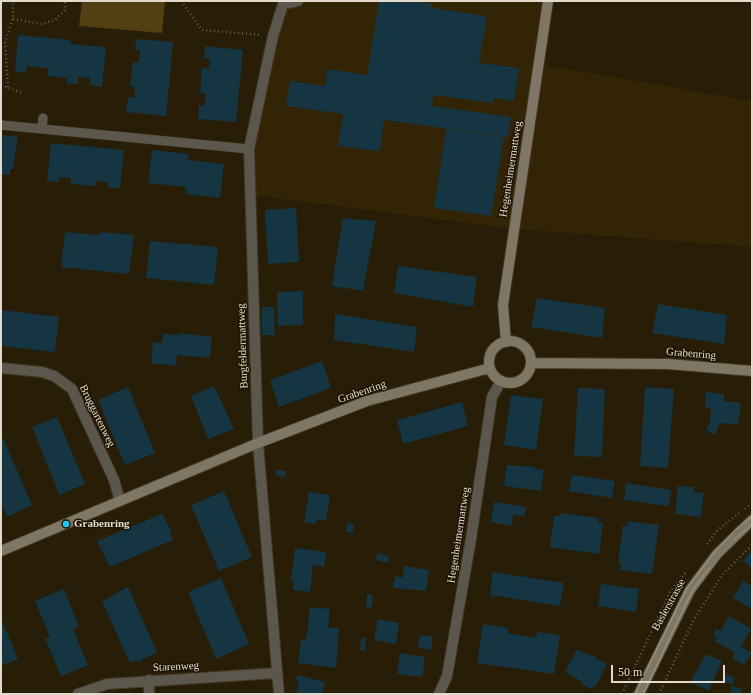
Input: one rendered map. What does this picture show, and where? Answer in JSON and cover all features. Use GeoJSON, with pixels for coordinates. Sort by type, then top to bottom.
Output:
{"type":"FeatureCollection","features":[{"type":"Feature","properties":{"kind":"main road","name":"Hegenheimermattweg"},"geometry":{"type":"LineString","coordinates":[[506,342],[502,305],[548,1]]}},
{"type":"Feature","properties":{"kind":"main road"},"geometry":{"type":"LineString","coordinates":[[506,342],[512,342],[524,346],[530,357],[531,363],[527,374],[523,379],[512,383],[501,381],[492,373],[489,362],[492,351],[496,347],[506,342]]}},
{"type":"Feature","properties":{"kind":"main road","name":"Grabenring"},"geometry":{"type":"LineString","coordinates":[[531,363],[668,364],[752,371]]}},
{"type":"Feature","properties":{"kind":"main road","name":"Grabenring"},"geometry":{"type":"LineString","coordinates":[[1,551],[258,444],[367,401],[490,368]]}},
{"type":"Feature","properties":{"kind":"main road","name":"Baslerstrasse"},"geometry":{"type":"LineString","coordinates":[[639,694],[690,590],[717,554],[752,520]]}},
{"type":"Feature","properties":{"kind":"street","name":"Burgfeldermattweg"},"geometry":{"type":"LineString","coordinates":[[278,694],[258,444],[249,149],[273,36],[284,1],[290,3],[298,1]]}},
{"type":"Feature","properties":{"kind":"street","name":"Bruggartenweg"},"geometry":{"type":"LineString","coordinates":[[1,368],[42,372],[59,379],[72,389],[114,480],[120,502]]}},
{"type":"Feature","properties":{"kind":"street","name":"Hegenheimermattweg"},"geometry":{"type":"LineString","coordinates":[[439,694],[447,676],[466,569],[492,397],[501,381]]}},
{"type":"Feature","properties":{"kind":"street","name":"Starenweg"},"geometry":{"type":"LineString","coordinates":[[78,694],[107,684],[149,680],[277,673]]}},
{"type":"Feature","properties":{"kind":"street"},"geometry":{"type":"LineString","coordinates":[[149,680],[149,694]]}},
{"type":"Feature","properties":{"kind":"lane"},"geometry":{"type":"LineString","coordinates":[[42,129],[43,118]]}},
{"type":"Feature","properties":{"kind":"lane"},"geometry":{"type":"LineString","coordinates":[[1,125],[249,149]]}},
{"type":"Feature","properties":{"kind":"path"},"geometry":{"type":"LineString","coordinates":[[8,87],[5,42],[13,19],[13,1]]}},
{"type":"Feature","properties":{"kind":"path"},"geometry":{"type":"LineString","coordinates":[[13,19],[42,24],[55,20],[65,10],[66,1]]}},
{"type":"Feature","properties":{"kind":"path"},"geometry":{"type":"LineString","coordinates":[[182,1],[202,30],[273,36]]}},
{"type":"Feature","properties":{"kind":"path"},"geometry":{"type":"LineString","coordinates":[[1,86],[24,93]]}},
{"type":"Feature","properties":{"kind":"path"},"geometry":{"type":"LineString","coordinates":[[659,694],[693,621],[722,575],[752,545]]}},
{"type":"Feature","properties":{"kind":"shaded area"},"geometry":{"type":"Polygon","coordinates":[[[82,1],[165,1],[162,33],[79,26],[82,1]]]}},
{"type":"Feature","properties":{"kind":"shaded area"},"geometry":{"type":"Polygon","coordinates":[[[283,1],[548,1],[540,64],[752,101],[752,247],[514,229],[251,195],[249,149],[283,1]]]}},
{"type":"Feature","properties":{"kind":"building"},"geometry":{"type":"Polygon","coordinates":[[[379,1],[432,3],[432,8],[487,16],[479,63],[519,68],[514,101],[494,98],[493,103],[433,95],[432,106],[511,117],[508,137],[384,120],[380,151],[338,146],[343,114],[286,106],[290,81],[325,86],[327,69],[367,75],[379,1]]]}},
{"type":"Feature","properties":{"kind":"building"},"geometry":{"type":"Polygon","coordinates":[[[18,35],[71,40],[70,44],[106,47],[102,87],[90,85],[90,78],[78,77],[78,84],[66,83],[67,78],[47,76],[48,68],[27,66],[26,73],[15,72],[18,35]]]}},
{"type":"Feature","properties":{"kind":"building"},"geometry":{"type":"Polygon","coordinates":[[[136,39],[173,42],[166,116],[126,112],[128,97],[134,98],[135,87],[130,86],[133,62],[139,63],[140,50],[135,50],[136,39]]]}},
{"type":"Feature","properties":{"kind":"building"},"geometry":{"type":"Polygon","coordinates":[[[205,46],[243,50],[236,122],[198,119],[199,105],[204,106],[206,94],[200,93],[202,68],[209,69],[210,59],[204,58],[205,46]]]}},
{"type":"Feature","properties":{"kind":"building"},"geometry":{"type":"Polygon","coordinates":[[[446,129],[504,137],[491,216],[434,208],[446,129]]]}},
{"type":"Feature","properties":{"kind":"building"},"geometry":{"type":"Polygon","coordinates":[[[1,135],[18,137],[13,169],[10,169],[10,175],[1,174],[1,135]]]}},
{"type":"Feature","properties":{"kind":"building"},"geometry":{"type":"Polygon","coordinates":[[[51,143],[124,150],[120,188],[108,187],[108,182],[96,181],[96,186],[71,184],[71,178],[59,177],[59,182],[47,181],[51,143]]]}},
{"type":"Feature","properties":{"kind":"building"},"geometry":{"type":"Polygon","coordinates":[[[152,150],[189,154],[188,160],[224,164],[220,198],[185,194],[186,187],[148,183],[152,150]]]}},
{"type":"Feature","properties":{"kind":"building"},"geometry":{"type":"Polygon","coordinates":[[[296,208],[299,262],[268,264],[265,210],[296,208]]]}},
{"type":"Feature","properties":{"kind":"building"},"geometry":{"type":"Polygon","coordinates":[[[343,218],[376,221],[363,291],[332,286],[343,218]]]}},
{"type":"Feature","properties":{"kind":"building"},"geometry":{"type":"Polygon","coordinates":[[[65,232],[99,235],[100,232],[134,235],[129,274],[61,267],[65,232]]]}},
{"type":"Feature","properties":{"kind":"building"},"geometry":{"type":"Polygon","coordinates":[[[150,241],[218,247],[214,285],[146,278],[150,241]]]}},
{"type":"Feature","properties":{"kind":"building"},"geometry":{"type":"Polygon","coordinates":[[[398,266],[477,277],[473,307],[394,293],[398,266]]]}},
{"type":"Feature","properties":{"kind":"building"},"geometry":{"type":"Polygon","coordinates":[[[303,291],[303,325],[278,326],[277,292],[303,291]]]}},
{"type":"Feature","properties":{"kind":"building"},"geometry":{"type":"Polygon","coordinates":[[[537,298],[605,308],[602,338],[531,327],[537,298]]]}},
{"type":"Feature","properties":{"kind":"building"},"geometry":{"type":"Polygon","coordinates":[[[658,304],[727,315],[724,344],[652,333],[658,304]]]}},
{"type":"Feature","properties":{"kind":"building"},"geometry":{"type":"Polygon","coordinates":[[[262,307],[274,307],[275,335],[262,335],[262,307]]]}},
{"type":"Feature","properties":{"kind":"building"},"geometry":{"type":"Polygon","coordinates":[[[1,310],[59,317],[55,352],[1,346],[1,310]]]}},
{"type":"Feature","properties":{"kind":"building"},"geometry":{"type":"Polygon","coordinates":[[[335,314],[417,327],[414,352],[334,340],[335,314]]]}},
{"type":"Feature","properties":{"kind":"building"},"geometry":{"type":"Polygon","coordinates":[[[179,333],[212,337],[210,358],[177,355],[176,366],[151,363],[153,342],[162,343],[163,334],[178,335],[179,333]]]}},
{"type":"Feature","properties":{"kind":"building"},"geometry":{"type":"Polygon","coordinates":[[[322,361],[331,388],[279,407],[270,380],[322,361]]]}},
{"type":"Feature","properties":{"kind":"building"},"geometry":{"type":"Polygon","coordinates":[[[214,386],[234,429],[208,439],[191,396],[214,386]]]}},
{"type":"Feature","properties":{"kind":"building"},"geometry":{"type":"Polygon","coordinates":[[[128,387],[155,453],[125,465],[98,400],[128,387]]]}},
{"type":"Feature","properties":{"kind":"building"},"geometry":{"type":"Polygon","coordinates":[[[645,387],[674,389],[668,468],[640,466],[645,387]]]}},
{"type":"Feature","properties":{"kind":"building"},"geometry":{"type":"Polygon","coordinates":[[[578,388],[605,389],[602,457],[574,456],[578,388]]]}},
{"type":"Feature","properties":{"kind":"building"},"geometry":{"type":"Polygon","coordinates":[[[706,392],[724,394],[724,401],[741,403],[738,425],[720,423],[715,435],[706,430],[710,422],[711,408],[705,408],[706,392]]]}},
{"type":"Feature","properties":{"kind":"building"},"geometry":{"type":"Polygon","coordinates":[[[511,395],[543,399],[536,450],[504,445],[511,395]]]}},
{"type":"Feature","properties":{"kind":"building"},"geometry":{"type":"Polygon","coordinates":[[[462,402],[468,426],[403,444],[397,420],[462,402]]]}},
{"type":"Feature","properties":{"kind":"building"},"geometry":{"type":"Polygon","coordinates":[[[57,417],[85,484],[59,495],[32,427],[57,417]]]}},
{"type":"Feature","properties":{"kind":"building"},"geometry":{"type":"Polygon","coordinates":[[[3,438],[32,505],[7,517],[1,502],[1,439],[3,438]]]}},
{"type":"Feature","properties":{"kind":"building"},"geometry":{"type":"Polygon","coordinates":[[[507,465],[535,467],[535,469],[544,470],[541,491],[504,486],[507,465]]]}},
{"type":"Feature","properties":{"kind":"building"},"geometry":{"type":"Polygon","coordinates":[[[276,470],[286,471],[286,477],[276,476],[276,470]]]}},
{"type":"Feature","properties":{"kind":"building"},"geometry":{"type":"Polygon","coordinates":[[[572,475],[615,481],[612,498],[569,491],[572,475]]]}},
{"type":"Feature","properties":{"kind":"building"},"geometry":{"type":"Polygon","coordinates":[[[626,483],[671,490],[669,506],[624,500],[626,483]]]}},
{"type":"Feature","properties":{"kind":"building"},"geometry":{"type":"Polygon","coordinates":[[[678,486],[694,487],[694,492],[704,493],[701,517],[675,514],[678,486]]]}},
{"type":"Feature","properties":{"kind":"building"},"geometry":{"type":"Polygon","coordinates":[[[224,491],[252,557],[219,571],[191,505],[224,491]]]}},
{"type":"Feature","properties":{"kind":"building"},"geometry":{"type":"Polygon","coordinates":[[[309,492],[330,495],[326,521],[317,519],[316,524],[304,522],[309,492]]]}},
{"type":"Feature","properties":{"kind":"building"},"geometry":{"type":"Polygon","coordinates":[[[494,502],[526,507],[525,516],[513,515],[512,526],[491,522],[494,502]]]}},
{"type":"Feature","properties":{"kind":"building"},"geometry":{"type":"Polygon","coordinates":[[[561,513],[599,518],[598,522],[603,523],[599,554],[550,547],[554,516],[561,516],[561,513]]]}},
{"type":"Feature","properties":{"kind":"building"},"geometry":{"type":"Polygon","coordinates":[[[162,514],[172,532],[170,533],[173,540],[110,567],[97,541],[162,514]]]}},
{"type":"Feature","properties":{"kind":"building"},"geometry":{"type":"Polygon","coordinates":[[[628,521],[659,525],[652,574],[620,570],[621,563],[618,563],[623,525],[627,526],[628,521]]]}},
{"type":"Feature","properties":{"kind":"building"},"geometry":{"type":"Polygon","coordinates":[[[347,523],[354,525],[353,533],[346,532],[347,523]]]}},
{"type":"Feature","properties":{"kind":"building"},"geometry":{"type":"Polygon","coordinates":[[[295,548],[326,552],[324,567],[313,565],[310,592],[293,590],[294,581],[291,581],[295,548]]]}},
{"type":"Feature","properties":{"kind":"building"},"geometry":{"type":"Polygon","coordinates":[[[752,550],[752,568],[743,561],[752,550]]]}},
{"type":"Feature","properties":{"kind":"building"},"geometry":{"type":"Polygon","coordinates":[[[377,553],[389,556],[388,563],[376,560],[377,553]]]}},
{"type":"Feature","properties":{"kind":"building"},"geometry":{"type":"Polygon","coordinates":[[[404,566],[429,570],[426,591],[393,588],[395,576],[402,578],[404,566]]]}},
{"type":"Feature","properties":{"kind":"building"},"geometry":{"type":"Polygon","coordinates":[[[493,572],[564,583],[560,606],[490,595],[493,572]]]}},
{"type":"Feature","properties":{"kind":"building"},"geometry":{"type":"Polygon","coordinates":[[[221,578],[249,644],[216,659],[188,592],[221,578]]]}},
{"type":"Feature","properties":{"kind":"building"},"geometry":{"type":"Polygon","coordinates":[[[743,581],[752,586],[751,609],[733,598],[743,581]]]}},
{"type":"Feature","properties":{"kind":"building"},"geometry":{"type":"Polygon","coordinates":[[[601,584],[639,589],[636,612],[598,606],[601,584]]]}},
{"type":"Feature","properties":{"kind":"building"},"geometry":{"type":"Polygon","coordinates":[[[128,587],[157,652],[138,662],[138,660],[130,663],[102,601],[128,587]]]}},
{"type":"Feature","properties":{"kind":"building"},"geometry":{"type":"Polygon","coordinates":[[[64,589],[79,626],[73,629],[88,665],[61,676],[45,638],[50,637],[35,601],[64,589]]]}},
{"type":"Feature","properties":{"kind":"building"},"geometry":{"type":"Polygon","coordinates":[[[367,594],[373,595],[372,607],[366,607],[367,594]]]}},
{"type":"Feature","properties":{"kind":"building"},"geometry":{"type":"Polygon","coordinates":[[[310,607],[330,609],[328,627],[339,628],[336,668],[298,663],[301,640],[305,640],[307,633],[310,607]]]}},
{"type":"Feature","properties":{"kind":"building"},"geometry":{"type":"Polygon","coordinates":[[[729,616],[751,629],[741,647],[752,653],[744,665],[732,658],[735,653],[715,641],[717,637],[713,635],[716,629],[721,631],[729,616]]]}},
{"type":"Feature","properties":{"kind":"building"},"geometry":{"type":"Polygon","coordinates":[[[378,619],[399,623],[396,644],[374,640],[378,619]]]}},
{"type":"Feature","properties":{"kind":"building"},"geometry":{"type":"Polygon","coordinates":[[[2,621],[18,659],[1,666],[1,622],[2,621]]]}},
{"type":"Feature","properties":{"kind":"building"},"geometry":{"type":"Polygon","coordinates":[[[483,624],[508,628],[507,633],[536,638],[537,632],[560,635],[554,674],[477,663],[483,624]]]}},
{"type":"Feature","properties":{"kind":"building"},"geometry":{"type":"Polygon","coordinates":[[[420,635],[433,637],[431,650],[418,647],[420,635]]]}},
{"type":"Feature","properties":{"kind":"building"},"geometry":{"type":"Polygon","coordinates":[[[361,638],[366,638],[365,651],[360,650],[361,638]]]}},
{"type":"Feature","properties":{"kind":"building"},"geometry":{"type":"Polygon","coordinates":[[[577,650],[597,657],[596,659],[607,664],[596,687],[594,685],[592,689],[581,684],[582,681],[568,675],[569,673],[565,671],[577,650]]]}},
{"type":"Feature","properties":{"kind":"building"},"geometry":{"type":"Polygon","coordinates":[[[400,653],[425,657],[422,677],[397,674],[400,653]]]}},
{"type":"Feature","properties":{"kind":"building"},"geometry":{"type":"Polygon","coordinates":[[[706,654],[722,661],[709,691],[690,682],[706,654]]]}},
{"type":"Feature","properties":{"kind":"building"},"geometry":{"type":"Polygon","coordinates":[[[726,674],[735,678],[732,685],[723,680],[726,674]]]}},
{"type":"Feature","properties":{"kind":"building"},"geometry":{"type":"Polygon","coordinates":[[[297,675],[325,682],[322,694],[296,694],[299,681],[296,681],[297,675]]]}},
{"type":"Feature","properties":{"kind":"building"},"geometry":{"type":"Polygon","coordinates":[[[732,686],[742,689],[740,694],[730,694],[732,686]]]}},
{"type":"Feature","properties":{"kind":"tram line"},"geometry":{"type":"LineString","coordinates":[[635,694],[687,588],[715,552],[737,528],[752,517]]}},
{"type":"Feature","properties":{"kind":"tram line"},"geometry":{"type":"LineString","coordinates":[[734,540],[752,524]]}},
{"type":"Feature","properties":{"kind":"tram line"},"geometry":{"type":"LineString","coordinates":[[643,694],[692,591],[710,567]]}},
{"type":"Feature","properties":{"kind":"place","name":"Grabenring"},"geometry":{"type":"Point","coordinates":[66,524]}}]}
